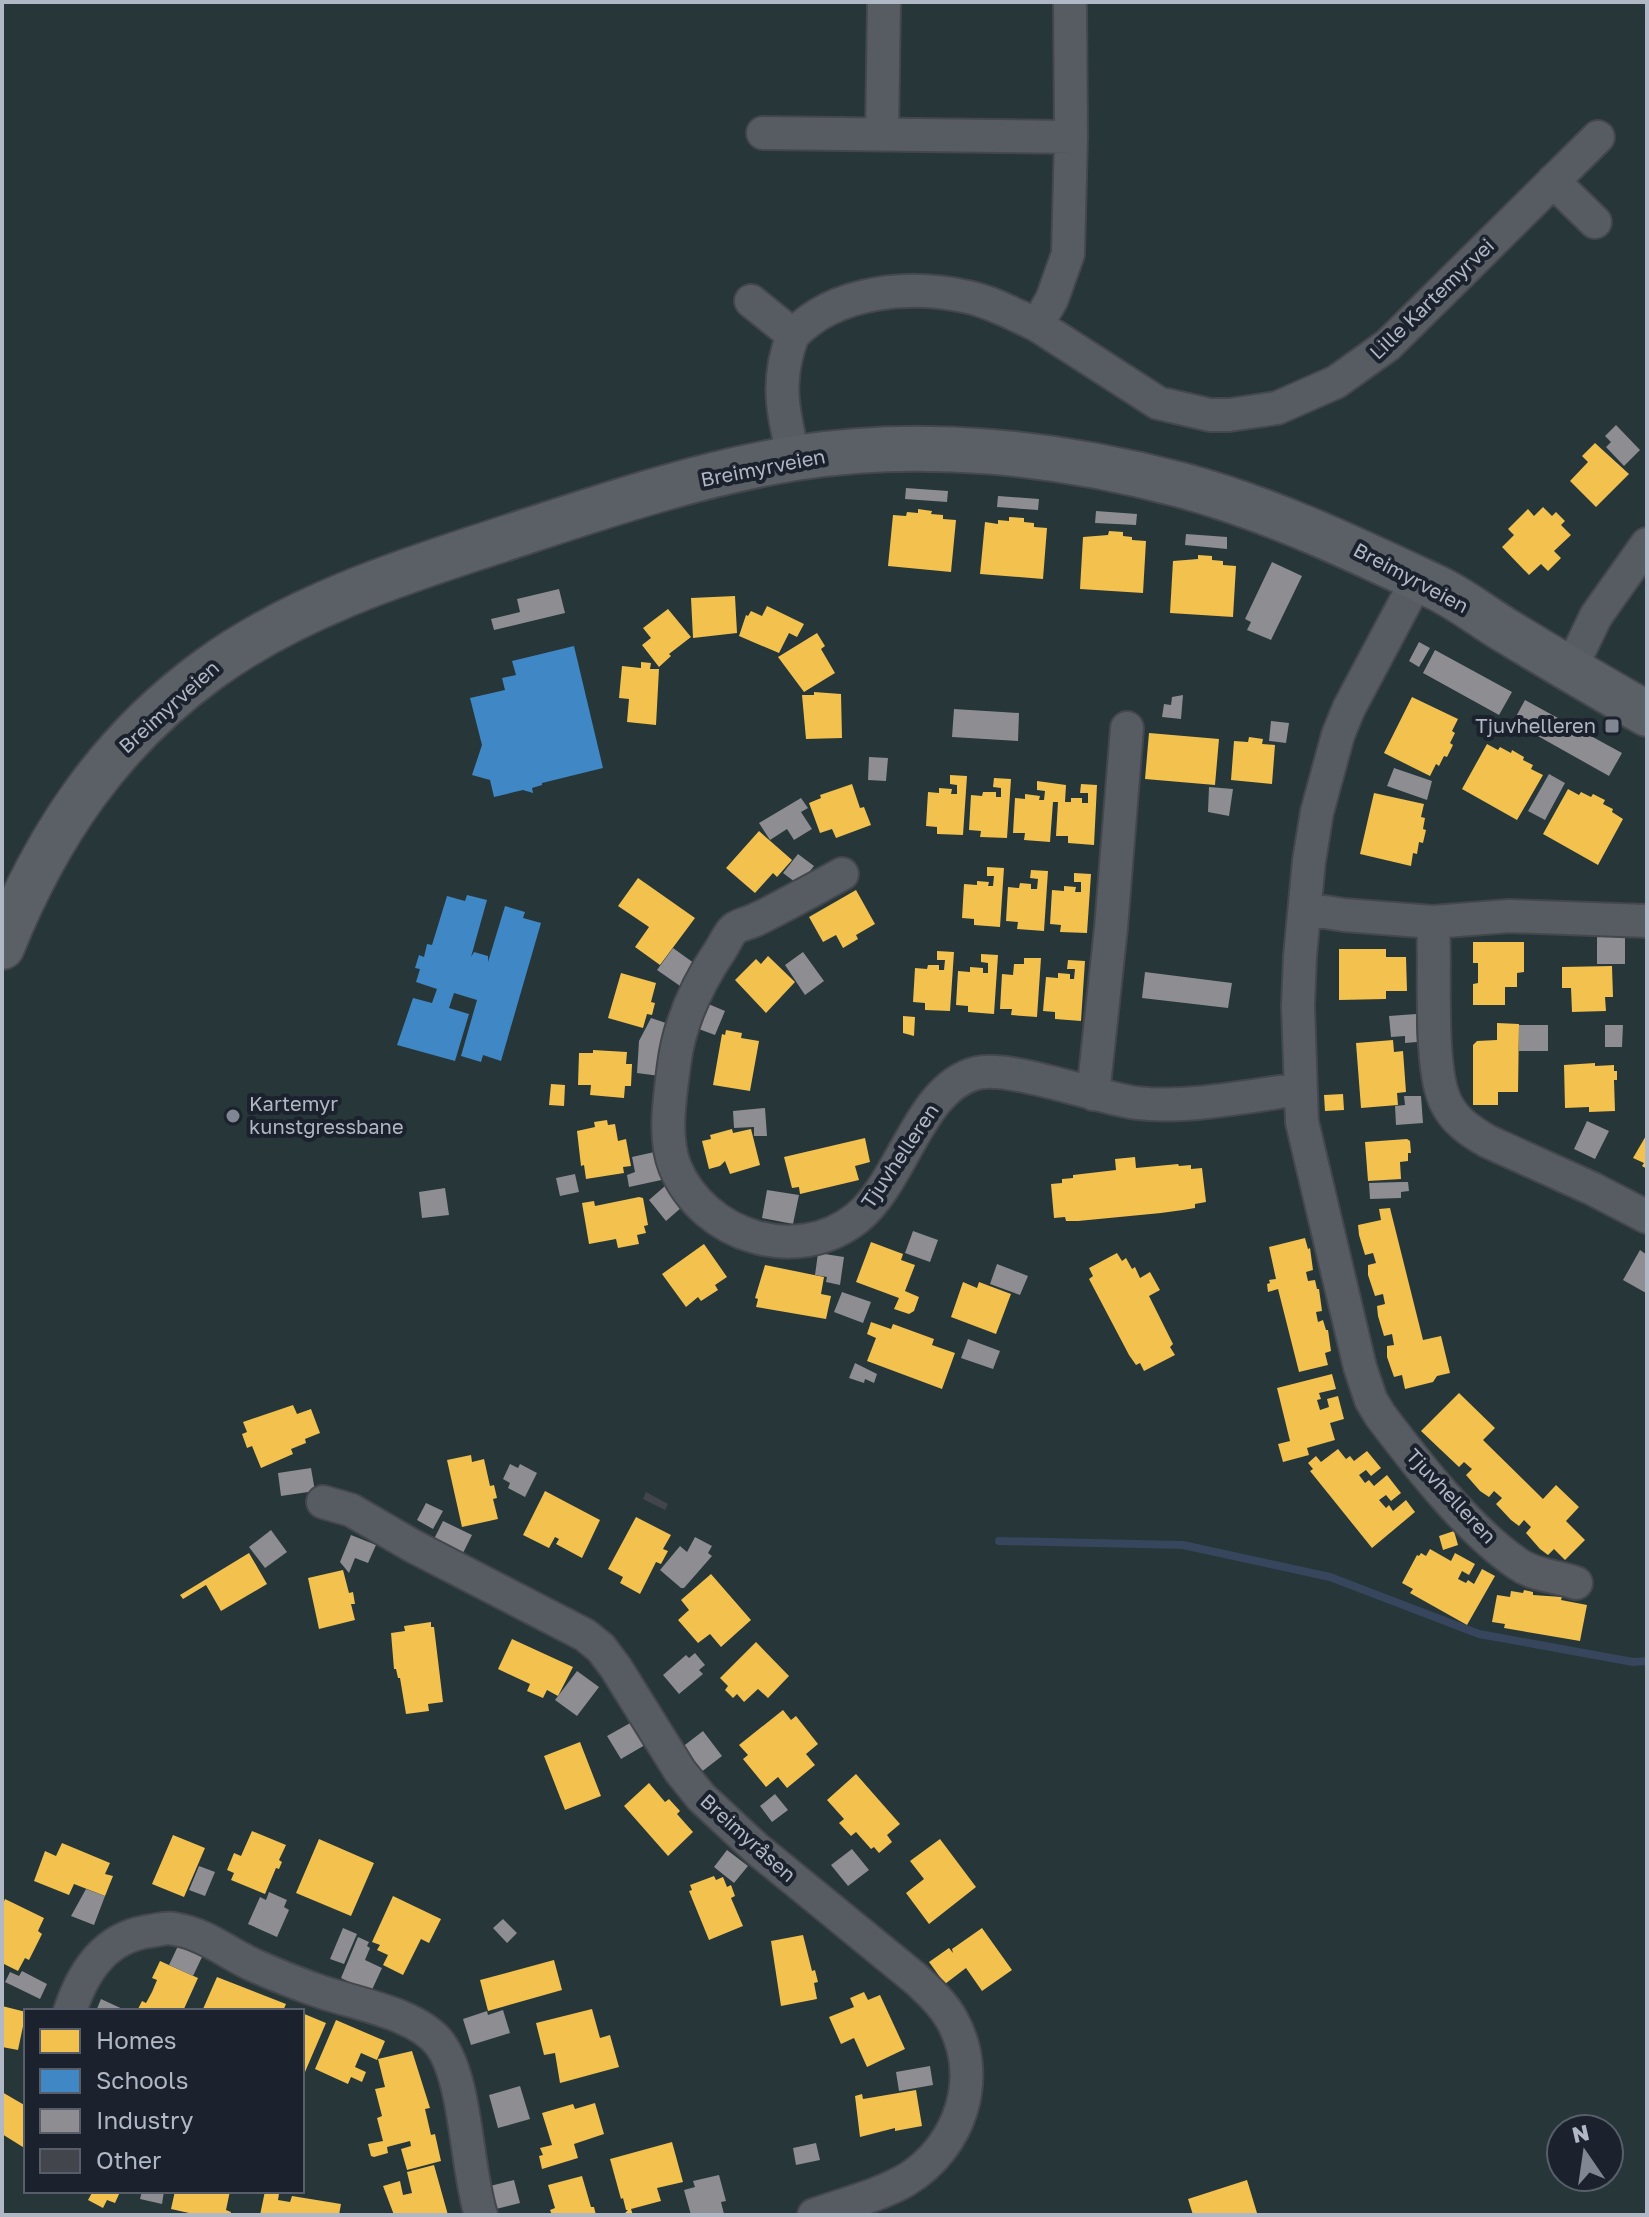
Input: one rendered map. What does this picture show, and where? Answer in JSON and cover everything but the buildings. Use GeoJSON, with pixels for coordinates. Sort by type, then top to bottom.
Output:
{"type":"FeatureCollection","features":[{"type":"Feature","properties":{"kind":"street"},"geometry":{"type":"LineString","coordinates":[[882,133],[884,2]]}},
{"type":"Feature","properties":{"kind":"street"},"geometry":{"type":"LineString","coordinates":[[1037,325],[1052,299],[1068,254],[1070,2]]}},
{"type":"Feature","properties":{"kind":"street"},"geometry":{"type":"LineString","coordinates":[[763,133],[1071,137]]}},
{"type":"Feature","properties":{"kind":"street","name":"Lille Kartemyrvei"},"geometry":{"type":"LineString","coordinates":[[793,335],[810,320],[841,304],[883,294],[916,291],[975,299],[1037,325],[1158,403],[1210,415],[1277,408],[1336,382],[1378,353],[1598,137]]}},
{"type":"Feature","properties":{"kind":"street"},"geometry":{"type":"LineString","coordinates":[[1553,181],[1595,222]]}},
{"type":"Feature","properties":{"kind":"street"},"geometry":{"type":"LineString","coordinates":[[751,301],[793,335],[781,373],[781,387],[784,419],[794,459]]}},
{"type":"Feature","properties":{"kind":"street","name":"Breimyrveien"},"geometry":{"type":"LineString","coordinates":[[2,947],[52,840],[103,769],[176,696],[242,647],[340,597],[464,552],[620,500],[794,459],[889,451],[1027,455],[1114,469],[1183,486],[1276,515],[1366,553],[1458,600],[1647,714]]}},
{"type":"Feature","properties":{"kind":"street"},"geometry":{"type":"LineString","coordinates":[[1570,670],[1596,616],[1647,544]]}},
{"type":"Feature","properties":{"kind":"street","name":"Tjuvhelleren"},"geometry":{"type":"LineString","coordinates":[[1417,580],[1349,708],[1338,735],[1317,812],[1309,861],[1298,1006],[1302,1122],[1350,1330],[1371,1400],[1401,1442],[1477,1528],[1518,1564],[1576,1583]]}},
{"type":"Feature","properties":{"kind":"street"},"geometry":{"type":"LineString","coordinates":[[1093,1094],[1111,928],[1127,728]]}},
{"type":"Feature","properties":{"kind":"street","name":"Tjuvhelleren"},"geometry":{"type":"LineString","coordinates":[[842,874],[733,929],[691,1003],[674,1063],[670,1145],[674,1165],[684,1184],[707,1211],[733,1229],[765,1241],[798,1241],[844,1228],[870,1207],[899,1165],[931,1106],[946,1090],[978,1073],[998,1071],[1093,1094],[1157,1105],[1299,1089]]}},
{"type":"Feature","properties":{"kind":"street"},"geometry":{"type":"LineString","coordinates":[[1306,909],[1433,922],[1509,916],[1647,921]]}},
{"type":"Feature","properties":{"kind":"street"},"geometry":{"type":"LineString","coordinates":[[1433,922],[1439,1084],[1454,1115],[1471,1132],[1487,1141],[1647,1217]]}},
{"type":"Feature","properties":{"kind":"street","name":"Breimyråsen"},"geometry":{"type":"LineString","coordinates":[[323,1502],[351,1510],[411,1545],[585,1635],[601,1648],[680,1771],[701,1797],[757,1849],[916,1979],[935,1996],[952,2020],[961,2042],[966,2083],[963,2106],[941,2150],[905,2181],[814,2215]]}},
{"type":"Feature","properties":{"kind":"street"},"geometry":{"type":"LineString","coordinates":[[71,2009],[78,1985],[91,1963],[113,1943],[137,1932],[172,1928],[205,1938],[251,1963],[315,1990],[421,2027],[438,2041],[447,2056],[481,2215]]}},
{"type":"Feature","properties":{"kind":"shaded area"},"geometry":{"type":"Polygon","coordinates":[[[2,2],[1647,2],[1647,2215],[2,2215],[2,2]]]}},
{"type":"Feature","properties":{"kind":"waterway"},"geometry":{"type":"LineString","coordinates":[[999,1541],[1183,1545],[1330,1577],[1479,1634],[1633,1662],[1647,1661]]}},
{"type":"Feature","properties":{"kind":"place","name":"Tjuvhelleren"},"geometry":{"type":"Point","coordinates":[1612,726]}},
{"type":"Feature","properties":{"kind":"place","name":"Kartemyr kunstgressbane"},"geometry":{"type":"Point","coordinates":[233,1116]}}]}
